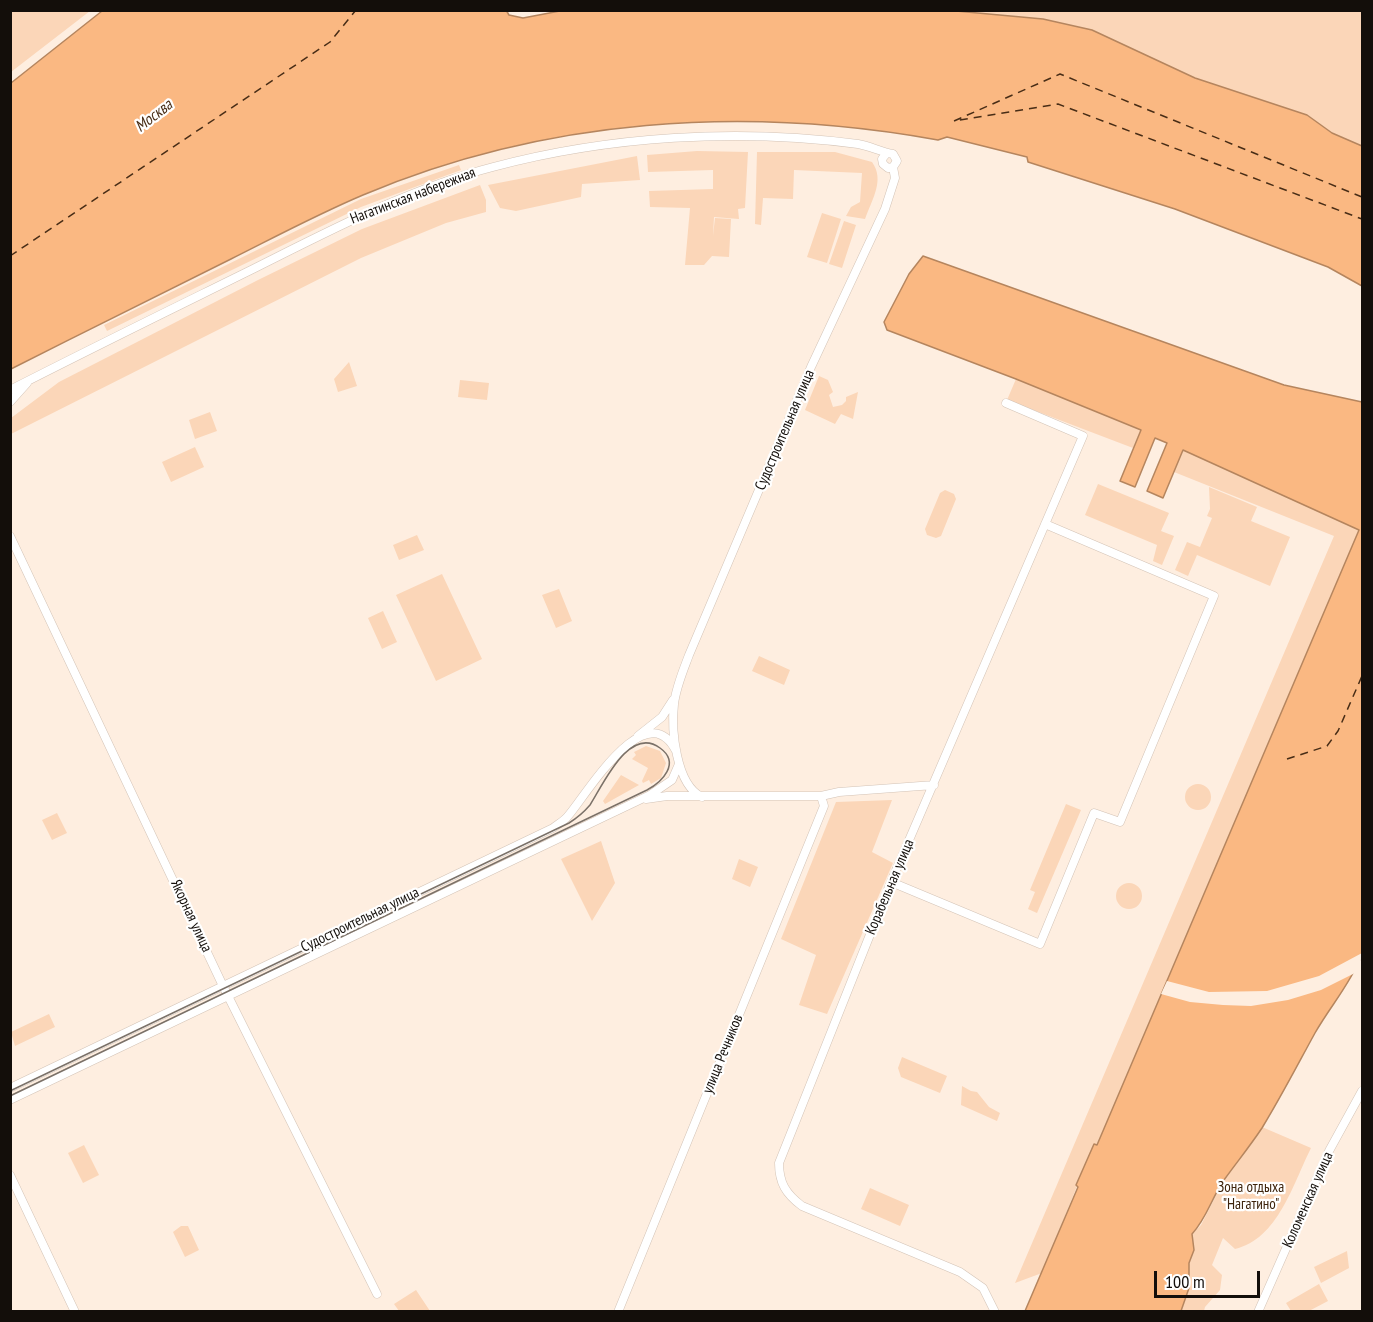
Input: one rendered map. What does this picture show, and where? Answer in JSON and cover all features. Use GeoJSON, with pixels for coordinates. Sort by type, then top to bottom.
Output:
{"type":"FeatureCollection","features":[{"type":"Feature","properties":{"kind":"street","name":"Нагатинская набережная"},"geometry":{"type":"LineString","coordinates":[[10,390],[352,219],[428,187],[494,167],[624,143],[715,138],[762,137],[851,143],[871,146],[886,154]]}},
{"type":"Feature","properties":{"kind":"street","name":"Судостроительная улица"},"geometry":{"type":"LineString","coordinates":[[10,1088],[553,828],[572,811],[602,769],[662,717],[676,693],[689,655],[811,367],[885,209],[895,178],[893,167],[888,168],[883,164],[883,157],[886,154]]}},
{"type":"Feature","properties":{"kind":"street"},"geometry":{"type":"LineString","coordinates":[[10,402],[30,380]]}},
{"type":"Feature","properties":{"kind":"street","name":"Корабельная улица"},"geometry":{"type":"LineString","coordinates":[[995,1311],[987,1294],[972,1278],[801,1206],[789,1196],[779,1175],[783,1152],[891,882],[1083,436],[1006,403]]}},
{"type":"Feature","properties":{"kind":"street"},"geometry":{"type":"LineString","coordinates":[[891,882],[1040,944],[1094,813],[1120,822],[1214,596],[1045,524]]}},
{"type":"Feature","properties":{"kind":"street","name":"Якорная улица"},"geometry":{"type":"LineString","coordinates":[[10,536],[223,986],[377,1294]]}},
{"type":"Feature","properties":{"kind":"street"},"geometry":{"type":"LineString","coordinates":[[632,803],[667,786],[677,771],[674,715],[676,693]]}},
{"type":"Feature","properties":{"kind":"street"},"geometry":{"type":"LineString","coordinates":[[634,739],[651,735],[659,736],[673,746],[687,785],[702,797]]}},
{"type":"Feature","properties":{"kind":"street"},"geometry":{"type":"LineString","coordinates":[[632,803],[667,796],[821,796],[839,792],[934,785]]}},
{"type":"Feature","properties":{"kind":"street","name":"улица Речников"},"geometry":{"type":"LineString","coordinates":[[618,1311],[824,806],[821,796]]}},
{"type":"Feature","properties":{"kind":"street","name":"Судостроительная улица"},"geometry":{"type":"LineString","coordinates":[[10,1100],[632,803]]}},
{"type":"Feature","properties":{"kind":"street"},"geometry":{"type":"LineString","coordinates":[[572,811],[575,820],[584,824]]}},
{"type":"Feature","properties":{"kind":"street","name":"Коломенская улица"},"geometry":{"type":"LineString","coordinates":[[1258,1311],[1329,1151],[1362,1091]]}},
{"type":"Feature","properties":{"kind":"street"},"geometry":{"type":"LineString","coordinates":[[10,1175],[75,1311]]}},
{"type":"Feature","properties":{"kind":"green space"},"geometry":{"type":"Polygon","coordinates":[[[13,11],[90,11],[11,72],[10,13],[13,11]]]}},
{"type":"Feature","properties":{"kind":"green space"},"geometry":{"type":"Polygon","coordinates":[[[945,11],[1362,11],[1362,146],[1332,133],[1307,115],[1195,78],[1092,30],[1043,19],[945,11]]]}},
{"type":"Feature","properties":{"kind":"green space"},"geometry":{"type":"Polygon","coordinates":[[[697,151],[748,152],[745,208],[738,209],[739,219],[714,217],[713,236],[715,218],[731,219],[729,257],[712,256],[704,265],[685,265],[690,208],[650,207],[649,191],[713,189],[713,170],[648,172],[647,155],[697,151]]]}},
{"type":"Feature","properties":{"kind":"green space"},"geometry":{"type":"Polygon","coordinates":[[[757,152],[835,152],[872,162],[876,169],[877,183],[865,219],[846,216],[851,207],[860,202],[862,173],[794,170],[793,199],[763,198],[761,225],[755,224],[757,152]]]}},
{"type":"Feature","properties":{"kind":"green space"},"geometry":{"type":"Polygon","coordinates":[[[637,156],[640,180],[582,184],[581,197],[516,211],[500,208],[488,185],[637,156]]]}},
{"type":"Feature","properties":{"kind":"green space"},"geometry":{"type":"Polygon","coordinates":[[[459,165],[461,170],[361,207],[107,331],[104,325],[361,199],[459,165]]]}},
{"type":"Feature","properties":{"kind":"green space"},"geometry":{"type":"Polygon","coordinates":[[[480,185],[486,200],[486,212],[446,223],[361,258],[11,434],[11,418],[59,382],[362,229],[480,185]]]}},
{"type":"Feature","properties":{"kind":"green space"},"geometry":{"type":"Polygon","coordinates":[[[822,213],[841,219],[827,263],[807,257],[822,213]]]}},
{"type":"Feature","properties":{"kind":"green space"},"geometry":{"type":"Polygon","coordinates":[[[844,221],[856,225],[842,268],[829,264],[844,221]]]}},
{"type":"Feature","properties":{"kind":"green space"},"geometry":{"type":"Polygon","coordinates":[[[349,362],[357,386],[338,392],[334,379],[349,362]]]}},
{"type":"Feature","properties":{"kind":"green space"},"geometry":{"type":"Polygon","coordinates":[[[819,376],[828,380],[833,392],[829,395],[833,407],[842,405],[846,397],[858,392],[853,419],[841,414],[835,424],[805,410],[819,376]]]}},
{"type":"Feature","properties":{"kind":"green space"},"geometry":{"type":"Polygon","coordinates":[[[1016,379],[1141,430],[1133,448],[1007,400],[1016,379]]]}},
{"type":"Feature","properties":{"kind":"green space"},"geometry":{"type":"Polygon","coordinates":[[[460,380],[489,383],[487,400],[458,397],[460,380]]]}},
{"type":"Feature","properties":{"kind":"green space"},"geometry":{"type":"Polygon","coordinates":[[[210,412],[217,431],[195,439],[189,420],[210,412]]]}},
{"type":"Feature","properties":{"kind":"green space"},"geometry":{"type":"Polygon","coordinates":[[[195,447],[204,467],[171,482],[162,462],[195,447]]]}},
{"type":"Feature","properties":{"kind":"green space"},"geometry":{"type":"Polygon","coordinates":[[[1183,450],[1359,530],[1097,1145],[1094,1144],[1042,1273],[1015,1283],[1334,536],[1174,472],[1183,450]]]}},
{"type":"Feature","properties":{"kind":"green space"},"geometry":{"type":"Polygon","coordinates":[[[1098,484],[1169,513],[1161,531],[1174,536],[1162,565],[1153,561],[1157,545],[1085,515],[1098,484]]]}},
{"type":"Feature","properties":{"kind":"green space"},"geometry":{"type":"Polygon","coordinates":[[[1209,487],[1257,507],[1251,521],[1290,537],[1270,586],[1197,555],[1188,576],[1175,570],[1187,542],[1200,547],[1212,518],[1207,516],[1210,509],[1209,487]]]}},
{"type":"Feature","properties":{"kind":"green space"},"geometry":{"type":"Polygon","coordinates":[[[945,490],[954,494],[956,499],[941,536],[936,538],[927,535],[925,529],[940,493],[945,490]]]}},
{"type":"Feature","properties":{"kind":"green space"},"geometry":{"type":"Polygon","coordinates":[[[417,535],[424,550],[399,560],[393,545],[417,535]]]}},
{"type":"Feature","properties":{"kind":"green space"},"geometry":{"type":"Polygon","coordinates":[[[442,574],[482,659],[436,681],[396,595],[442,574]]]}},
{"type":"Feature","properties":{"kind":"green space"},"geometry":{"type":"Polygon","coordinates":[[[559,589],[572,621],[556,628],[542,595],[559,589]]]}},
{"type":"Feature","properties":{"kind":"green space"},"geometry":{"type":"Polygon","coordinates":[[[383,611],[397,642],[382,649],[368,618],[383,611]]]}},
{"type":"Feature","properties":{"kind":"green space"},"geometry":{"type":"Polygon","coordinates":[[[759,656],[790,670],[784,685],[752,671],[759,656]]]}},
{"type":"Feature","properties":{"kind":"green space"},"geometry":{"type":"Polygon","coordinates":[[[646,746],[660,751],[666,763],[661,778],[651,784],[649,780],[643,783],[642,781],[648,768],[632,759],[636,755],[634,752],[646,746]]]}},
{"type":"Feature","properties":{"kind":"green space"},"geometry":{"type":"Polygon","coordinates":[[[621,775],[639,785],[605,804],[603,801],[621,775]]]}},
{"type":"Feature","properties":{"kind":"green space"},"geometry":{"type":"Polygon","coordinates":[[[1198,784],[1207,788],[1211,797],[1207,806],[1198,810],[1189,806],[1185,797],[1189,788],[1198,784]]]}},
{"type":"Feature","properties":{"kind":"green space"},"geometry":{"type":"Polygon","coordinates":[[[892,800],[872,852],[893,863],[827,1014],[799,1005],[816,955],[781,939],[836,802],[892,800]]]}},
{"type":"Feature","properties":{"kind":"green space"},"geometry":{"type":"Polygon","coordinates":[[[1066,804],[1081,810],[1037,913],[1028,909],[1035,892],[1030,890],[1066,804]]]}},
{"type":"Feature","properties":{"kind":"green space"},"geometry":{"type":"Polygon","coordinates":[[[57,813],[67,833],[52,840],[42,820],[57,813]]]}},
{"type":"Feature","properties":{"kind":"green space"},"geometry":{"type":"Polygon","coordinates":[[[601,841],[615,883],[592,921],[561,859],[601,841]]]}},
{"type":"Feature","properties":{"kind":"green space"},"geometry":{"type":"Polygon","coordinates":[[[739,859],[758,867],[750,887],[732,879],[739,859]]]}},
{"type":"Feature","properties":{"kind":"green space"},"geometry":{"type":"Polygon","coordinates":[[[1129,883],[1138,887],[1142,896],[1138,905],[1129,909],[1120,905],[1116,896],[1120,887],[1129,883]]]}},
{"type":"Feature","properties":{"kind":"green space"},"geometry":{"type":"Polygon","coordinates":[[[49,1014],[55,1027],[15,1046],[11,1032],[49,1014]]]}},
{"type":"Feature","properties":{"kind":"green space"},"geometry":{"type":"Polygon","coordinates":[[[902,1057],[947,1076],[940,1093],[901,1077],[898,1068],[902,1057]]]}},
{"type":"Feature","properties":{"kind":"green space"},"geometry":{"type":"Polygon","coordinates":[[[962,1086],[977,1092],[989,1107],[1000,1113],[997,1121],[961,1105],[962,1086]]]}},
{"type":"Feature","properties":{"kind":"green space","name":"Зона отдыха \"Нагатино\""},"geometry":{"type":"Polygon","coordinates":[[[1262,1127],[1311,1148],[1282,1208],[1262,1234],[1250,1243],[1235,1249],[1223,1238],[1212,1265],[1222,1275],[1220,1290],[1204,1311],[1181,1312],[1189,1288],[1189,1263],[1194,1250],[1192,1234],[1201,1225],[1224,1180],[1262,1127]]]}},
{"type":"Feature","properties":{"kind":"green space"},"geometry":{"type":"Polygon","coordinates":[[[84,1145],[99,1175],[83,1183],[68,1153],[84,1145]]]}},
{"type":"Feature","properties":{"kind":"green space"},"geometry":{"type":"Polygon","coordinates":[[[870,1188],[909,1205],[900,1226],[861,1209],[870,1188]]]}},
{"type":"Feature","properties":{"kind":"green space"},"geometry":{"type":"Polygon","coordinates":[[[181,1226],[188,1226],[199,1250],[185,1257],[173,1232],[181,1226]]]}},
{"type":"Feature","properties":{"kind":"green space"},"geometry":{"type":"Polygon","coordinates":[[[1347,1251],[1349,1268],[1321,1283],[1314,1267],[1347,1251]]]}},
{"type":"Feature","properties":{"kind":"green space"},"geometry":{"type":"Polygon","coordinates":[[[1319,1284],[1328,1301],[1309,1311],[1291,1311],[1286,1303],[1319,1284]]]}},
{"type":"Feature","properties":{"kind":"green space"},"geometry":{"type":"Polygon","coordinates":[[[416,1290],[430,1311],[399,1311],[394,1304],[416,1290]]]}},
{"type":"Feature","properties":{"kind":"water","name":"Москва"},"geometry":{"type":"Polygon","coordinates":[[[506,10],[509,15],[523,18],[565,10],[945,10],[1043,19],[1092,30],[1195,78],[1307,115],[1332,133],[1362,146],[1362,286],[1328,267],[1175,209],[1028,162],[1027,157],[947,137],[938,140],[865,129],[792,123],[719,122],[646,125],[574,135],[502,149],[432,169],[363,195],[11,369],[11,83],[102,11],[506,10]]]}},
{"type":"Feature","properties":{"kind":"water"},"geometry":{"type":"Polygon","coordinates":[[[923,256],[1284,385],[1362,402],[1362,955],[1262,1128],[1224,1180],[1202,1221],[1192,1234],[1194,1250],[1189,1263],[1189,1288],[1181,1311],[1025,1311],[1078,1187],[1076,1185],[1094,1144],[1097,1145],[1359,530],[1183,450],[1163,498],[1147,491],[1167,443],[1155,438],[1135,487],[1120,481],[1141,430],[887,330],[884,322],[909,274],[923,256]]]}},
{"type":"Feature","properties":{"kind":"pier"},"geometry":{"type":"Polygon","coordinates":[[[1362,953],[1359,971],[1321,990],[1288,1000],[1251,1006],[1223,1005],[1190,1002],[1161,994],[1167,981],[1209,992],[1267,991],[1319,976],[1362,953]]]}},
{"type":"Feature","properties":{"kind":"ferry route"},"geometry":{"type":"LineString","coordinates":[[10,256],[330,42],[356,10]]}},
{"type":"Feature","properties":{"kind":"ferry route"},"geometry":{"type":"LineString","coordinates":[[1362,197],[1060,74],[954,121],[1058,104],[1362,219]]}},
{"type":"Feature","properties":{"kind":"ferry route"},"geometry":{"type":"LineString","coordinates":[[1287,759],[1327,746],[1338,731],[1362,676]]}},
{"type":"Feature","properties":{"kind":"tram line"},"geometry":{"type":"LineString","coordinates":[[10,1091],[569,823],[590,805],[618,760],[638,744],[649,743],[666,754],[669,760],[667,772],[647,790],[10,1096]]}}]}
